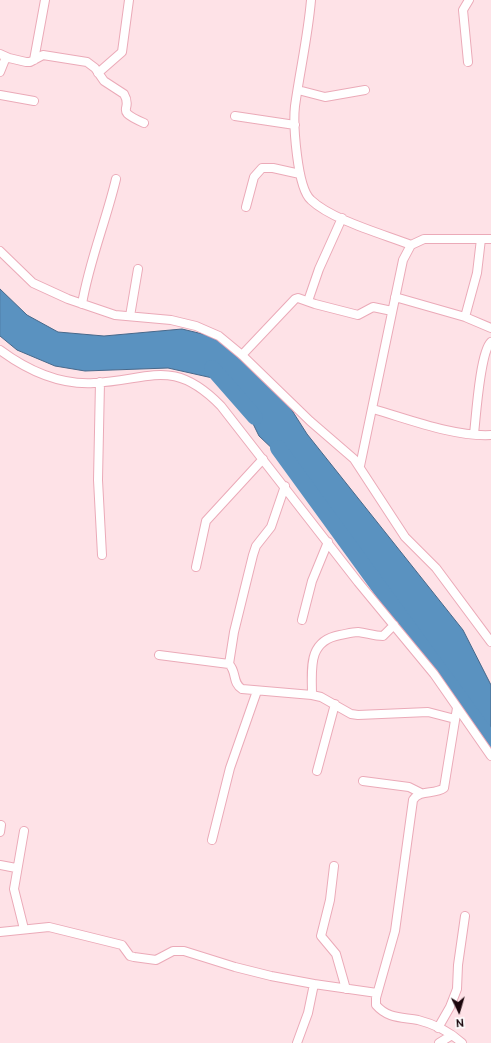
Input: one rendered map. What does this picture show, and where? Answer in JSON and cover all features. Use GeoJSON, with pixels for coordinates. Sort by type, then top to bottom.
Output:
{"type":"FeatureCollection","features":[{"type":"Feature","properties":{"kind":"street"},"geometry":{"type":"LineString","coordinates":[[34,60],[46,0]]}},
{"type":"Feature","properties":{"kind":"street"},"geometry":{"type":"LineString","coordinates":[[98,73],[122,52],[129,0]]}},
{"type":"Feature","properties":{"kind":"street"},"geometry":{"type":"LineString","coordinates":[[311,0],[308,38],[295,106],[297,159],[300,174],[310,199],[342,218],[411,245]]}},
{"type":"Feature","properties":{"kind":"street"},"geometry":{"type":"LineString","coordinates":[[468,62],[463,10],[469,0]]}},
{"type":"Feature","properties":{"kind":"street"},"geometry":{"type":"LineString","coordinates":[[0,72],[3,55],[26,62],[43,55],[78,60],[91,64],[104,80],[124,94],[126,97],[125,112],[127,116],[144,123]]}},
{"type":"Feature","properties":{"kind":"street"},"geometry":{"type":"LineString","coordinates":[[298,90],[325,97],[365,90]]}},
{"type":"Feature","properties":{"kind":"street"},"geometry":{"type":"LineString","coordinates":[[0,95],[34,101]]}},
{"type":"Feature","properties":{"kind":"street"},"geometry":{"type":"LineString","coordinates":[[235,116],[295,125]]}},
{"type":"Feature","properties":{"kind":"street"},"geometry":{"type":"LineString","coordinates":[[246,207],[254,176],[262,168],[273,168],[300,174]]}},
{"type":"Feature","properties":{"kind":"street"},"geometry":{"type":"LineString","coordinates":[[82,304],[85,286],[116,179]]}},
{"type":"Feature","properties":{"kind":"street"},"geometry":{"type":"LineString","coordinates":[[308,301],[319,269],[342,218]]}},
{"type":"Feature","properties":{"kind":"street"},"geometry":{"type":"LineString","coordinates":[[360,466],[403,260],[411,245],[424,239],[491,239]]}},
{"type":"Feature","properties":{"kind":"street"},"geometry":{"type":"LineString","coordinates":[[465,317],[477,273],[481,239]]}},
{"type":"Feature","properties":{"kind":"street"},"geometry":{"type":"LineString","coordinates":[[0,251],[33,283],[82,304],[103,312],[176,321],[196,326],[219,336],[242,355],[310,421],[354,459],[360,466],[378,499],[405,537],[436,568],[491,642]]}},
{"type":"Feature","properties":{"kind":"street"},"geometry":{"type":"LineString","coordinates":[[130,316],[138,269]]}},
{"type":"Feature","properties":{"kind":"street"},"geometry":{"type":"LineString","coordinates":[[395,297],[465,317],[491,328]]}},
{"type":"Feature","properties":{"kind":"street"},"geometry":{"type":"LineString","coordinates":[[242,355],[295,299],[298,298],[358,315],[373,307],[392,310]]}},
{"type":"Feature","properties":{"kind":"street"},"geometry":{"type":"LineString","coordinates":[[474,434],[483,363],[486,348],[491,342]]}},
{"type":"Feature","properties":{"kind":"street"},"geometry":{"type":"LineString","coordinates":[[0,350],[25,366],[48,376],[84,383],[157,375],[171,375],[201,387],[222,406],[328,542],[434,674],[491,756]]}},
{"type":"Feature","properties":{"kind":"street"},"geometry":{"type":"LineString","coordinates":[[100,382],[98,480],[102,555]]}},
{"type":"Feature","properties":{"kind":"street"},"geometry":{"type":"LineString","coordinates":[[373,409],[428,425],[474,434],[491,435]]}},
{"type":"Feature","properties":{"kind":"street"},"geometry":{"type":"LineString","coordinates":[[196,567],[206,521],[263,459]]}},
{"type":"Feature","properties":{"kind":"street"},"geometry":{"type":"LineString","coordinates":[[229,664],[234,632],[253,555],[256,546],[272,527],[285,486]]}},
{"type":"Feature","properties":{"kind":"street"},"geometry":{"type":"LineString","coordinates":[[302,620],[312,581],[328,542]]}},
{"type":"Feature","properties":{"kind":"street"},"geometry":{"type":"LineString","coordinates":[[312,695],[312,663],[315,652],[321,643],[333,636],[356,632],[383,636],[394,625]]}},
{"type":"Feature","properties":{"kind":"street"},"geometry":{"type":"LineString","coordinates":[[159,655],[229,664],[232,667],[238,686],[257,691],[321,697],[351,714],[358,716],[428,712],[455,719]]}},
{"type":"Feature","properties":{"kind":"street"},"geometry":{"type":"LineString","coordinates":[[212,840],[230,768],[257,691]]}},
{"type":"Feature","properties":{"kind":"street"},"geometry":{"type":"LineString","coordinates":[[317,771],[335,704]]}},
{"type":"Feature","properties":{"kind":"street"},"geometry":{"type":"LineString","coordinates":[[457,708],[444,788],[434,792],[421,793],[416,796],[414,800],[395,931],[377,993],[376,1005],[388,1016],[418,1020],[452,1035],[462,1043]]}},
{"type":"Feature","properties":{"kind":"street"},"geometry":{"type":"LineString","coordinates":[[363,781],[409,787],[421,793]]}},
{"type":"Feature","properties":{"kind":"street"},"geometry":{"type":"LineString","coordinates":[[24,831],[16,868],[14,889],[24,929]]}},
{"type":"Feature","properties":{"kind":"street"},"geometry":{"type":"LineString","coordinates":[[0,865],[16,868]]}},
{"type":"Feature","properties":{"kind":"street"},"geometry":{"type":"LineString","coordinates":[[334,866],[330,900],[321,932],[324,940],[336,954],[346,989]]}},
{"type":"Feature","properties":{"kind":"street"},"geometry":{"type":"LineString","coordinates":[[438,1028],[450,1007],[457,989],[458,965],[465,916]]}},
{"type":"Feature","properties":{"kind":"street"},"geometry":{"type":"LineString","coordinates":[[0,932],[49,927],[122,944],[130,956],[160,960],[173,951],[184,950],[235,967],[314,984],[377,993]]}},
{"type":"Feature","properties":{"kind":"street"},"geometry":{"type":"LineString","coordinates":[[297,1043],[308,1013],[314,984]]}},
{"type":"Feature","properties":{"kind":"street"},"geometry":{"type":"LineString","coordinates":[[439,1043],[452,1035]]}},
{"type":"Feature","properties":{"kind":"water"},"geometry":{"type":"Polygon","coordinates":[[[0,289],[27,315],[58,332],[104,336],[182,329],[211,336],[227,346],[286,401],[307,434],[463,630],[491,685],[491,733],[296,471],[259,436],[236,389],[217,379],[168,368],[85,371],[55,366],[17,350],[0,336],[0,289]]]}},
{"type":"Feature","properties":{"kind":"waterway"},"geometry":{"type":"LineString","coordinates":[[212,368],[255,417]]}},
{"type":"Feature","properties":{"kind":"waterway"},"geometry":{"type":"LineString","coordinates":[[278,448],[491,741]]}}]}
